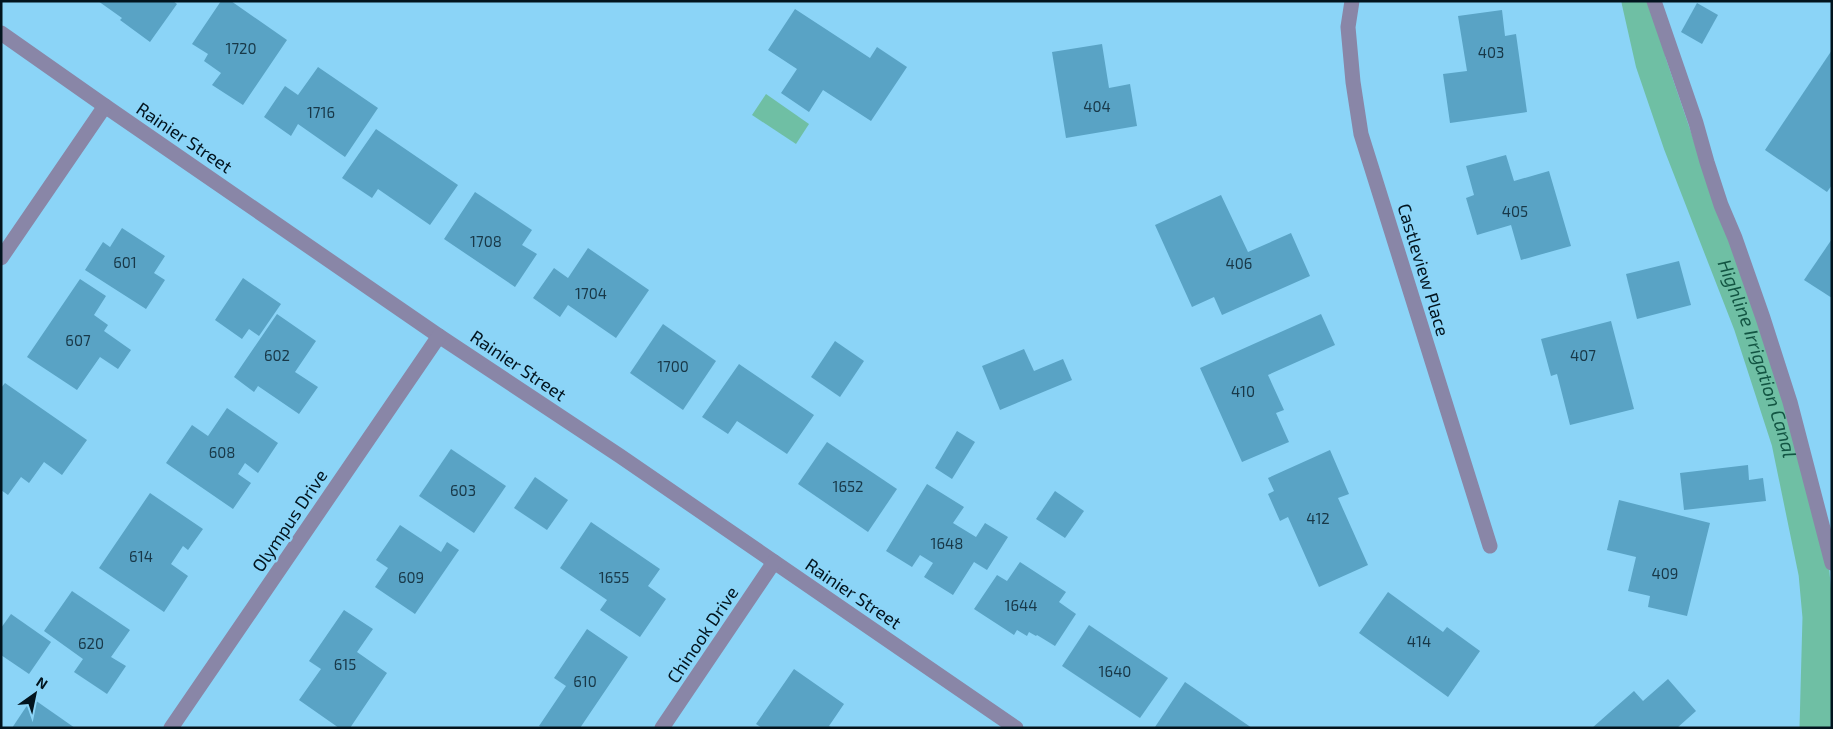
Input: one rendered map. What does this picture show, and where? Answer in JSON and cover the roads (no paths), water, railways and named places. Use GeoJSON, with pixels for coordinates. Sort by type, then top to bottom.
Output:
{"type":"FeatureCollection","features":[{"type":"Feature","properties":{"kind":"street","name":"Castleview Place"},"geometry":{"type":"LineString","coordinates":[[1352,1],[1348,27],[1353,82],[1361,134],[1490,546]]}},
{"type":"Feature","properties":{"kind":"street"},"geometry":{"type":"LineString","coordinates":[[1654,1],[1696,123],[1721,205],[1764,318],[1790,402],[1832,563]]}},
{"type":"Feature","properties":{"kind":"street","name":"Rainier Street"},"geometry":{"type":"LineString","coordinates":[[1,33],[439,336],[620,456],[1016,728]]}},
{"type":"Feature","properties":{"kind":"street"},"geometry":{"type":"LineString","coordinates":[[1,258],[105,106]]}},
{"type":"Feature","properties":{"kind":"street","name":"Olympus Drive"},"geometry":{"type":"LineString","coordinates":[[171,728],[439,336]]}},
{"type":"Feature","properties":{"kind":"street","name":"Chinook Drive"},"geometry":{"type":"LineString","coordinates":[[662,728],[774,562]]}},
{"type":"Feature","properties":{"kind":"waterway","name":"Highline Irrigation Canal"},"geometry":{"type":"LineString","coordinates":[[1637,1],[1651,63],[1679,145],[1749,325],[1787,442],[1814,573],[1818,617],[1815,728]]}}]}
